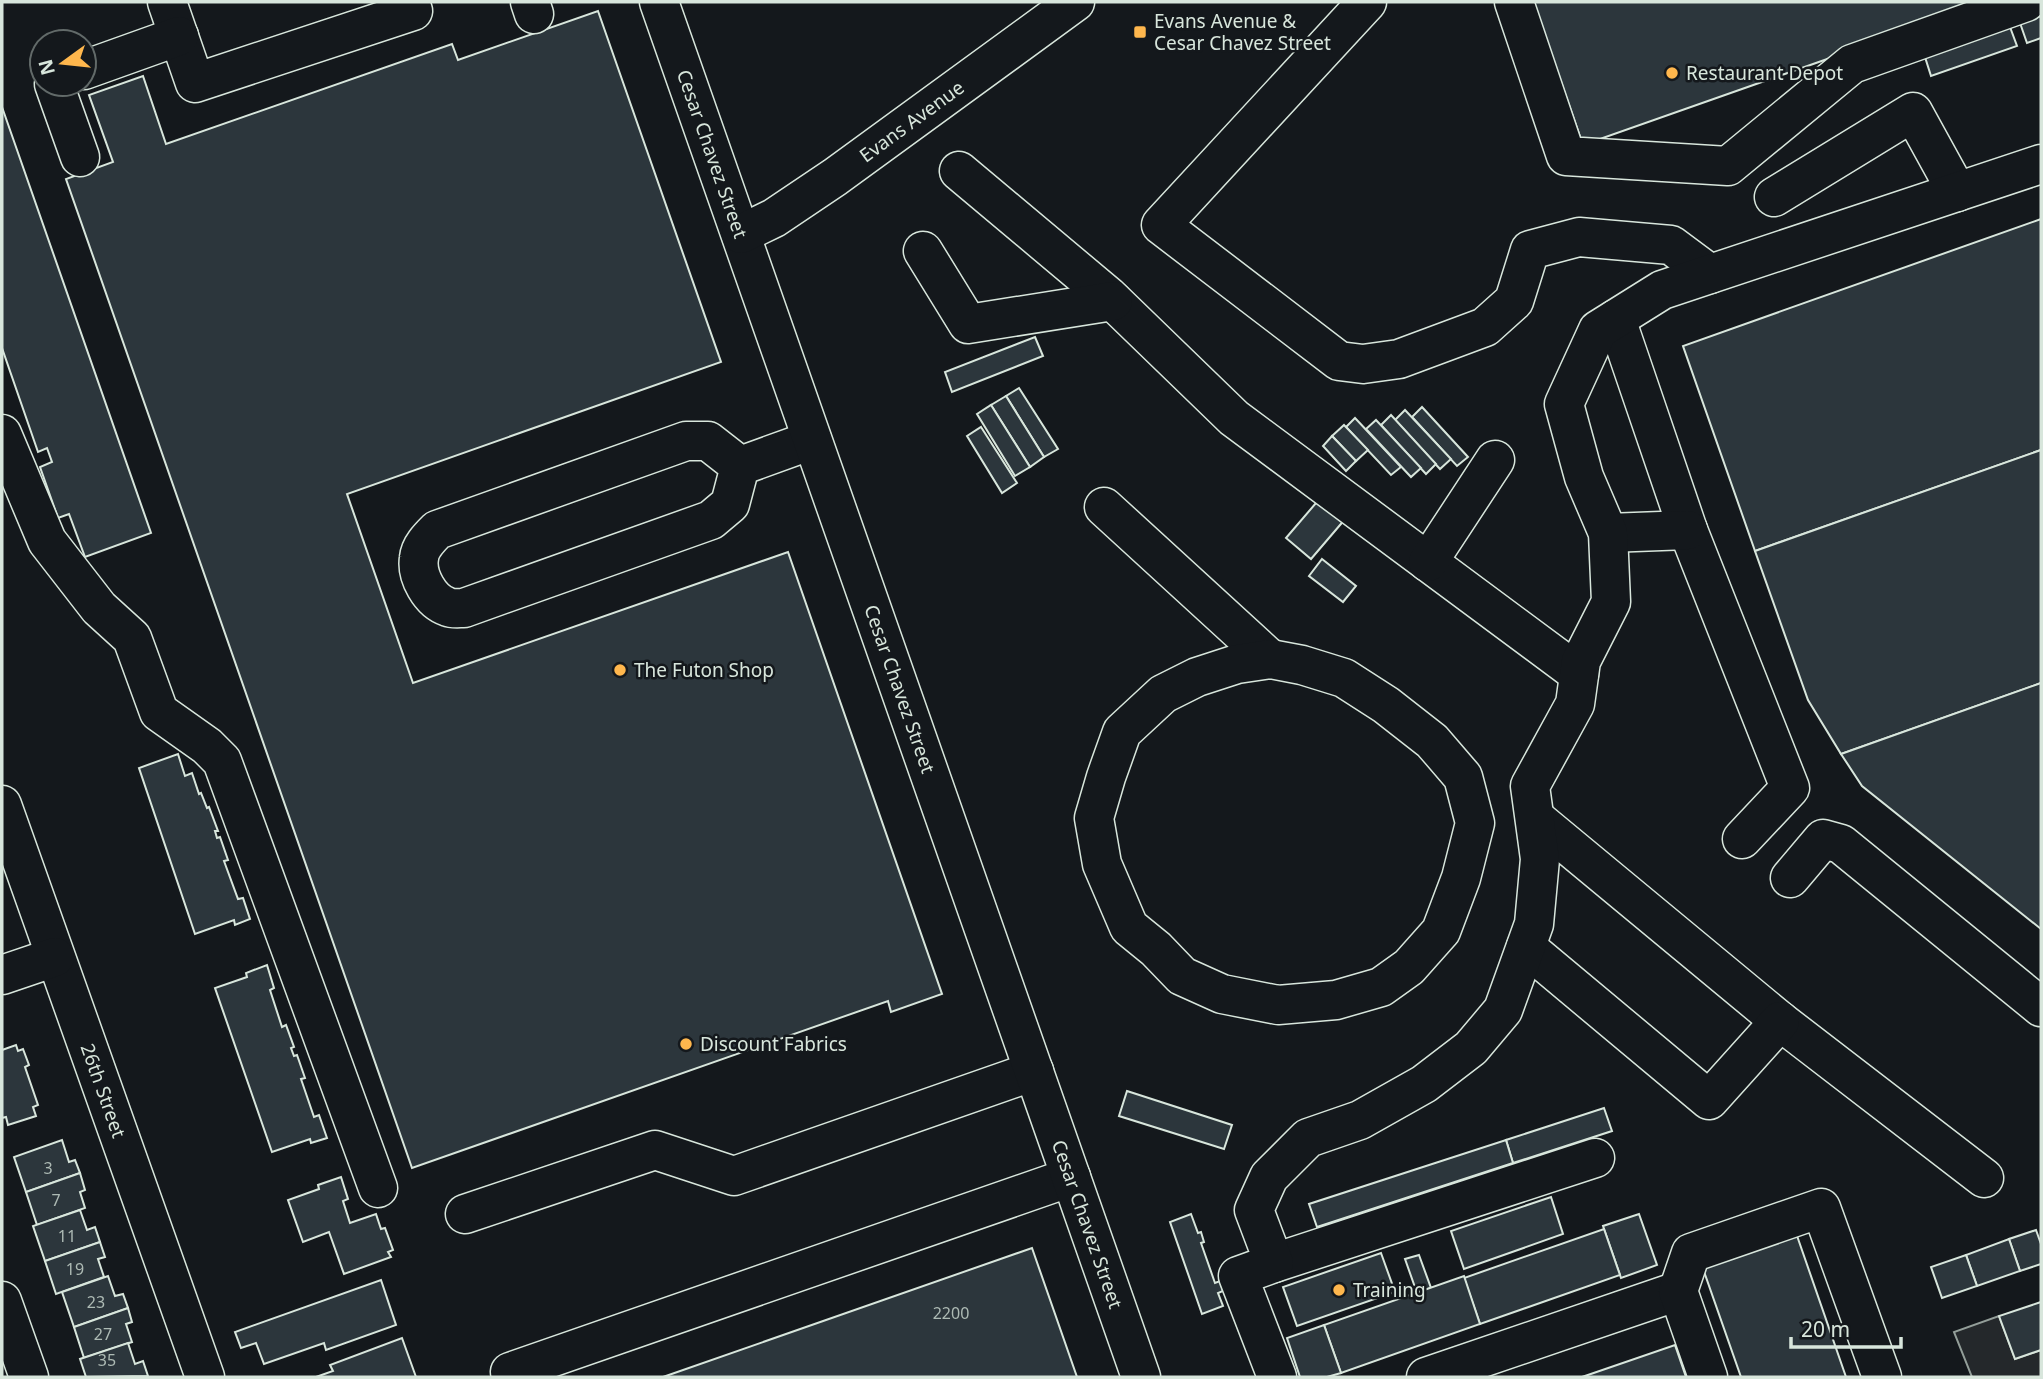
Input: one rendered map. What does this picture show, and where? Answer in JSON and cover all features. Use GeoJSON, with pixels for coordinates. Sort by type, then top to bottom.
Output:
{"type":"FeatureCollection","features":[{"type":"Feature","properties":{"kind":"main road"},"geometry":{"type":"LineString","coordinates":[[98,61],[173,19],[195,83],[413,10],[410,2]]}},
{"type":"Feature","properties":{"kind":"main road","name":"Cesar Chavez Street"},"geometry":{"type":"LineString","coordinates":[[659,2],[1141,1377]]}},
{"type":"Feature","properties":{"kind":"main road","name":"Evans Avenue"},"geometry":{"type":"LineString","coordinates":[[741,234],[774,218],[835,177],[1075,2]]}},
{"type":"Feature","properties":{"kind":"main road"},"geometry":{"type":"LineString","coordinates":[[1367,2],[1161,225],[1339,361],[1363,364],[1399,359],[1485,327],[1514,301],[1530,250],[1579,237],[1671,245],[1710,274]]}},
{"type":"Feature","properties":{"kind":"main road"},"geometry":{"type":"LineString","coordinates":[[1514,2],[1566,156],[1728,166],[1852,64],[2026,2]]}},
{"type":"Feature","properties":{"kind":"main road"},"geometry":{"type":"LineString","coordinates":[[59,98],[80,158]]}},
{"type":"Feature","properties":{"kind":"main road"},"geometry":{"type":"LineString","coordinates":[[1774,197],[1913,112],[1957,192]]}},
{"type":"Feature","properties":{"kind":"main road"},"geometry":{"type":"LineString","coordinates":[[1274,1264],[1254,1210],[1269,1177],[1308,1138],[1360,1120],[1424,1084],[1471,1048],[1503,1010],[1534,924],[1540,859],[1533,802],[1575,704],[1581,661],[1611,602],[1608,533],[1584,477],[1564,404],[1598,330],[1662,290],[2041,164]]}},
{"type":"Feature","properties":{"kind":"main road"},"geometry":{"type":"LineString","coordinates":[[959,171],[1113,301],[1234,418],[1579,674]]}},
{"type":"Feature","properties":{"kind":"main road"},"geometry":{"type":"LineString","coordinates":[[923,251],[968,324],[1113,301]]}},
{"type":"Feature","properties":{"kind":"main road"},"geometry":{"type":"LineString","coordinates":[[1616,319],[1688,530],[1790,788],[1742,839]]}},
{"type":"Feature","properties":{"kind":"main road"},"geometry":{"type":"LineString","coordinates":[[2,434],[47,541],[99,608],[132,638],[159,712],[207,746],[222,761],[378,1188]]}},
{"type":"Feature","properties":{"kind":"main road"},"geometry":{"type":"LineString","coordinates":[[740,466],[812,440]]}},
{"type":"Feature","properties":{"kind":"main road"},"geometry":{"type":"LineString","coordinates":[[686,441],[708,441],[740,466],[730,504],[711,520],[464,608],[449,608],[433,599],[422,580],[418,558],[425,541],[437,530],[686,441]]}},
{"type":"Feature","properties":{"kind":"main road"},"geometry":{"type":"LineString","coordinates":[[1428,562],[1495,460]]}},
{"type":"Feature","properties":{"kind":"main road"},"geometry":{"type":"LineString","coordinates":[[1104,507],[1270,659]]}},
{"type":"Feature","properties":{"kind":"main road"},"geometry":{"type":"LineString","coordinates":[[1608,533],[1688,530]]}},
{"type":"Feature","properties":{"kind":"main road"},"geometry":{"type":"LineString","coordinates":[[1270,659],[1344,678],[1423,733],[1463,778],[1475,823],[1461,878],[1441,931],[1409,967],[1381,987],[1336,1000],[1278,1005],[1222,994],[1182,976],[1156,949],[1129,927],[1102,864],[1094,818],[1122,732],[1163,694],[1197,677],[1237,664],[1270,659]]}},
{"type":"Feature","properties":{"kind":"main road"},"geometry":{"type":"LineString","coordinates":[[1475,823],[1533,802]]}},
{"type":"Feature","properties":{"kind":"main road"},"geometry":{"type":"LineString","coordinates":[[1533,802],[1780,1021],[1984,1178]]}},
{"type":"Feature","properties":{"kind":"main road","name":"26th Street"},"geometry":{"type":"LineString","coordinates":[[2,805],[205,1377]]}},
{"type":"Feature","properties":{"kind":"main road"},"geometry":{"type":"LineString","coordinates":[[1790,877],[1823,839],[1841,844],[2041,1007]]}},
{"type":"Feature","properties":{"kind":"main road"},"geometry":{"type":"LineString","coordinates":[[1526,947],[1709,1100],[1780,1021]]}},
{"type":"Feature","properties":{"kind":"main road"},"geometry":{"type":"LineString","coordinates":[[2,975],[55,957]]}},
{"type":"Feature","properties":{"kind":"main road"},"geometry":{"type":"LineString","coordinates":[[465,1214],[655,1150],[734,1176],[1034,1071]]}},
{"type":"Feature","properties":{"kind":"main road"},"geometry":{"type":"LineString","coordinates":[[1277,1377],[1238,1276],[1595,1158]]}},
{"type":"Feature","properties":{"kind":"main road"},"geometry":{"type":"LineString","coordinates":[[510,1371],[1071,1177]]}},
{"type":"Feature","properties":{"kind":"main road"},"geometry":{"type":"LineString","coordinates":[[1708,1377],[1678,1291],[1690,1253],[1821,1208],[1882,1377]]}},
{"type":"Feature","properties":{"kind":"main road"},"geometry":{"type":"LineString","coordinates":[[1426,1377],[1678,1291]]}},
{"type":"Feature","properties":{"kind":"main road"},"geometry":{"type":"LineString","coordinates":[[2,1301],[29,1377]]}},
{"type":"Feature","properties":{"kind":"shaded area"},"geometry":{"type":"Polygon","coordinates":[[[1999,1316],[2015,1359],[2041,1350],[2041,1377],[1972,1377],[1954,1332],[1999,1316]]]}},
{"type":"Feature","properties":{"kind":"building","name":"Restaurant Depot"},"geometry":{"type":"Polygon","coordinates":[[[1533,2],[1989,2],[1583,145],[1533,2]]]}},
{"type":"Feature","properties":{"kind":"building"},"geometry":{"type":"Polygon","coordinates":[[[598,11],[721,362],[347,494],[413,683],[788,552],[942,994],[891,1012],[888,1001],[412,1168],[66,179],[113,162],[90,98],[98,98],[98,92],[143,76],[166,144],[452,44],[458,60],[598,11]]]}},
{"type":"Feature","properties":{"kind":"building"},"geometry":{"type":"Polygon","coordinates":[[[2041,16],[2041,38],[2027,43],[2020,23],[2041,16]]]}},
{"type":"Feature","properties":{"kind":"building"},"geometry":{"type":"Polygon","coordinates":[[[2010,27],[2017,46],[1931,76],[1925,57],[2010,27]]]}},
{"type":"Feature","properties":{"kind":"building"},"geometry":{"type":"Polygon","coordinates":[[[2,107],[151,533],[85,557],[69,514],[58,518],[40,467],[52,462],[47,448],[38,452],[2,348],[2,107]]]}},
{"type":"Feature","properties":{"kind":"building"},"geometry":{"type":"Polygon","coordinates":[[[2041,219],[2041,450],[1755,551],[1683,346],[2041,219]]]}},
{"type":"Feature","properties":{"kind":"building"},"geometry":{"type":"Polygon","coordinates":[[[1035,337],[1043,356],[952,392],[945,372],[1035,337]]]}},
{"type":"Feature","properties":{"kind":"building"},"geometry":{"type":"Polygon","coordinates":[[[1019,388],[1058,449],[1044,457],[1006,396],[1019,388]]]}},
{"type":"Feature","properties":{"kind":"building"},"geometry":{"type":"Polygon","coordinates":[[[1006,396],[1044,457],[1030,467],[991,405],[1006,396]]]}},
{"type":"Feature","properties":{"kind":"building"},"geometry":{"type":"Polygon","coordinates":[[[991,405],[1030,467],[1015,476],[977,414],[991,405]]]}},
{"type":"Feature","properties":{"kind":"building"},"geometry":{"type":"Polygon","coordinates":[[[1422,407],[1468,457],[1457,466],[1412,417],[1422,407]]]}},
{"type":"Feature","properties":{"kind":"building"},"geometry":{"type":"Polygon","coordinates":[[[1405,410],[1451,459],[1440,469],[1395,420],[1405,410]]]}},
{"type":"Feature","properties":{"kind":"building"},"geometry":{"type":"Polygon","coordinates":[[[1391,415],[1436,464],[1426,474],[1381,425],[1391,415]]]}},
{"type":"Feature","properties":{"kind":"building"},"geometry":{"type":"Polygon","coordinates":[[[1355,418],[1401,467],[1391,475],[1346,427],[1355,418]]]}},
{"type":"Feature","properties":{"kind":"building"},"geometry":{"type":"Polygon","coordinates":[[[1376,420],[1421,468],[1411,477],[1366,429],[1376,420]]]}},
{"type":"Feature","properties":{"kind":"building"},"geometry":{"type":"Polygon","coordinates":[[[1344,425],[1368,450],[1356,461],[1332,436],[1344,425]]]}},
{"type":"Feature","properties":{"kind":"building"},"geometry":{"type":"Polygon","coordinates":[[[981,427],[1017,483],[1002,493],[967,436],[981,427]]]}},
{"type":"Feature","properties":{"kind":"building"},"geometry":{"type":"Polygon","coordinates":[[[1332,436],[1356,461],[1346,471],[1323,446],[1332,436]]]}},
{"type":"Feature","properties":{"kind":"building"},"geometry":{"type":"Polygon","coordinates":[[[2041,450],[2041,683],[1841,754],[1808,700],[1755,551],[2041,450]]]}},
{"type":"Feature","properties":{"kind":"building"},"geometry":{"type":"Polygon","coordinates":[[[1322,496],[1346,518],[1311,559],[1286,538],[1322,496]]]}},
{"type":"Feature","properties":{"kind":"building"},"geometry":{"type":"Polygon","coordinates":[[[1322,559],[1356,586],[1343,602],[1309,576],[1322,559]]]}},
{"type":"Feature","properties":{"kind":"building"},"geometry":{"type":"Polygon","coordinates":[[[2041,683],[2041,929],[1862,786],[1841,754],[2041,683]]]}},
{"type":"Feature","properties":{"kind":"building"},"geometry":{"type":"Polygon","coordinates":[[[178,754],[185,776],[192,773],[199,794],[201,793],[207,808],[209,807],[218,831],[215,831],[217,838],[220,837],[228,860],[224,861],[238,899],[243,898],[250,919],[235,925],[234,920],[195,934],[139,768],[178,754]]]}},
{"type":"Feature","properties":{"kind":"building"},"geometry":{"type":"Polygon","coordinates":[[[267,965],[274,988],[270,990],[282,1027],[286,1025],[294,1047],[291,1048],[294,1056],[297,1055],[305,1078],[301,1079],[314,1117],[319,1115],[327,1138],[311,1143],[310,1139],[272,1152],[215,988],[247,977],[246,973],[267,965]]]}},
{"type":"Feature","properties":{"kind":"building"},"geometry":{"type":"Polygon","coordinates":[[[16,1045],[18,1051],[23,1049],[29,1065],[25,1067],[38,1105],[33,1107],[36,1116],[8,1125],[6,1117],[2,1118],[2,1050],[16,1045]]]}},
{"type":"Feature","properties":{"kind":"building"},"geometry":{"type":"Polygon","coordinates":[[[1127,1091],[1232,1125],[1224,1149],[1119,1116],[1127,1091]]]}},
{"type":"Feature","properties":{"kind":"building"},"geometry":{"type":"Polygon","coordinates":[[[1604,1108],[1612,1131],[1513,1163],[1506,1140],[1604,1108]]]}},
{"type":"Feature","properties":{"kind":"building"},"geometry":{"type":"Polygon","coordinates":[[[62,1140],[69,1162],[75,1160],[80,1173],[26,1192],[14,1157],[62,1140]]]}},
{"type":"Feature","properties":{"kind":"building"},"geometry":{"type":"Polygon","coordinates":[[[1506,1140],[1513,1163],[1317,1227],[1309,1204],[1506,1140]]]}},
{"type":"Feature","properties":{"kind":"building"},"geometry":{"type":"Polygon","coordinates":[[[80,1173],[85,1190],[80,1192],[85,1208],[37,1225],[26,1192],[80,1173]]]}},
{"type":"Feature","properties":{"kind":"building"},"geometry":{"type":"Polygon","coordinates":[[[341,1177],[348,1199],[343,1201],[350,1223],[376,1214],[381,1229],[385,1228],[393,1250],[388,1252],[391,1257],[344,1274],[329,1232],[303,1242],[288,1200],[319,1189],[318,1185],[341,1177]]]}},
{"type":"Feature","properties":{"kind":"building"},"geometry":{"type":"Polygon","coordinates":[[[1551,1197],[1563,1234],[1464,1269],[1451,1231],[1551,1197]]]}},
{"type":"Feature","properties":{"kind":"building"},"geometry":{"type":"Polygon","coordinates":[[[80,1210],[87,1230],[95,1227],[100,1242],[45,1261],[33,1226],[80,1210]]]}},
{"type":"Feature","properties":{"kind":"building"},"geometry":{"type":"Polygon","coordinates":[[[1191,1214],[1198,1233],[1201,1232],[1204,1242],[1201,1243],[1215,1283],[1220,1281],[1223,1291],[1218,1293],[1223,1306],[1202,1314],[1170,1222],[1191,1214]]]}},
{"type":"Feature","properties":{"kind":"building"},"geometry":{"type":"Polygon","coordinates":[[[1639,1214],[1657,1265],[1621,1278],[1603,1226],[1639,1214]]]}},
{"type":"Feature","properties":{"kind":"building"},"geometry":{"type":"Polygon","coordinates":[[[1604,1229],[1620,1275],[1480,1324],[1464,1278],[1604,1229]]]}},
{"type":"Feature","properties":{"kind":"building"},"geometry":{"type":"Polygon","coordinates":[[[1795,1230],[1846,1377],[1741,1377],[1701,1263],[1795,1230]]]}},
{"type":"Feature","properties":{"kind":"building"},"geometry":{"type":"Polygon","coordinates":[[[2036,1230],[2041,1244],[2041,1264],[2020,1271],[2009,1239],[2036,1230]]]}},
{"type":"Feature","properties":{"kind":"building"},"geometry":{"type":"Polygon","coordinates":[[[2009,1239],[2020,1271],[1977,1286],[1966,1255],[2009,1239]]]}},
{"type":"Feature","properties":{"kind":"building"},"geometry":{"type":"Polygon","coordinates":[[[100,1242],[105,1257],[98,1259],[104,1277],[56,1294],[45,1261],[100,1242]]]}},
{"type":"Feature","properties":{"kind":"building"},"geometry":{"type":"Polygon","coordinates":[[[1032,1248],[1077,1377],[663,1377],[1032,1248]]]}},
{"type":"Feature","properties":{"kind":"building","name":"Training"},"geometry":{"type":"Polygon","coordinates":[[[1381,1253],[1395,1292],[1297,1326],[1283,1287],[1381,1253]]]}},
{"type":"Feature","properties":{"kind":"building"},"geometry":{"type":"Polygon","coordinates":[[[1419,1255],[1431,1288],[1417,1293],[1405,1259],[1419,1255]]]}},
{"type":"Feature","properties":{"kind":"building"},"geometry":{"type":"Polygon","coordinates":[[[1966,1255],[1977,1286],[1942,1298],[1931,1267],[1966,1255]]]}},
{"type":"Feature","properties":{"kind":"building"},"geometry":{"type":"Polygon","coordinates":[[[108,1276],[115,1296],[123,1294],[128,1308],[74,1327],[62,1292],[108,1276]]]}},
{"type":"Feature","properties":{"kind":"building"},"geometry":{"type":"Polygon","coordinates":[[[1464,1276],[1480,1324],[1341,1373],[1324,1325],[1464,1276]]]}},
{"type":"Feature","properties":{"kind":"building"},"geometry":{"type":"Polygon","coordinates":[[[381,1280],[396,1325],[326,1350],[324,1343],[264,1364],[256,1343],[241,1348],[235,1332],[381,1280]]]}},
{"type":"Feature","properties":{"kind":"building"},"geometry":{"type":"Polygon","coordinates":[[[2041,1302],[2041,1350],[2015,1359],[1999,1316],[2041,1302]]]}},
{"type":"Feature","properties":{"kind":"building"},"geometry":{"type":"Polygon","coordinates":[[[128,1308],[132,1322],[126,1324],[132,1342],[84,1358],[74,1327],[128,1308]]]}},
{"type":"Feature","properties":{"kind":"building"},"geometry":{"type":"Polygon","coordinates":[[[1324,1325],[1341,1373],[1327,1377],[1300,1377],[1287,1338],[1324,1325]]]}},
{"type":"Feature","properties":{"kind":"building"},"geometry":{"type":"Polygon","coordinates":[[[402,1338],[416,1377],[316,1377],[333,1371],[330,1365],[402,1338]]]}},
{"type":"Feature","properties":{"kind":"building"},"geometry":{"type":"Polygon","coordinates":[[[128,1343],[135,1364],[143,1361],[148,1376],[86,1377],[80,1359],[128,1343]]]}},
{"type":"Feature","properties":{"kind":"building"},"geometry":{"type":"Polygon","coordinates":[[[1675,1345],[1686,1377],[1582,1377],[1675,1345]]]}},
{"type":"Feature","properties":{"kind":"place","name":"Evans Avenue & Cesar Chavez Street"},"geometry":{"type":"Point","coordinates":[1140,32]}},
{"type":"Feature","properties":{"kind":"place","name":"Restaurant Depot"},"geometry":{"type":"Point","coordinates":[1672,73]}},
{"type":"Feature","properties":{"kind":"place","name":"The Futon Shop"},"geometry":{"type":"Point","coordinates":[620,670]}},
{"type":"Feature","properties":{"kind":"place","name":"Discount Fabrics"},"geometry":{"type":"Point","coordinates":[686,1044]}},
{"type":"Feature","properties":{"kind":"place","name":"Training"},"geometry":{"type":"Point","coordinates":[1339,1290]}}]}
